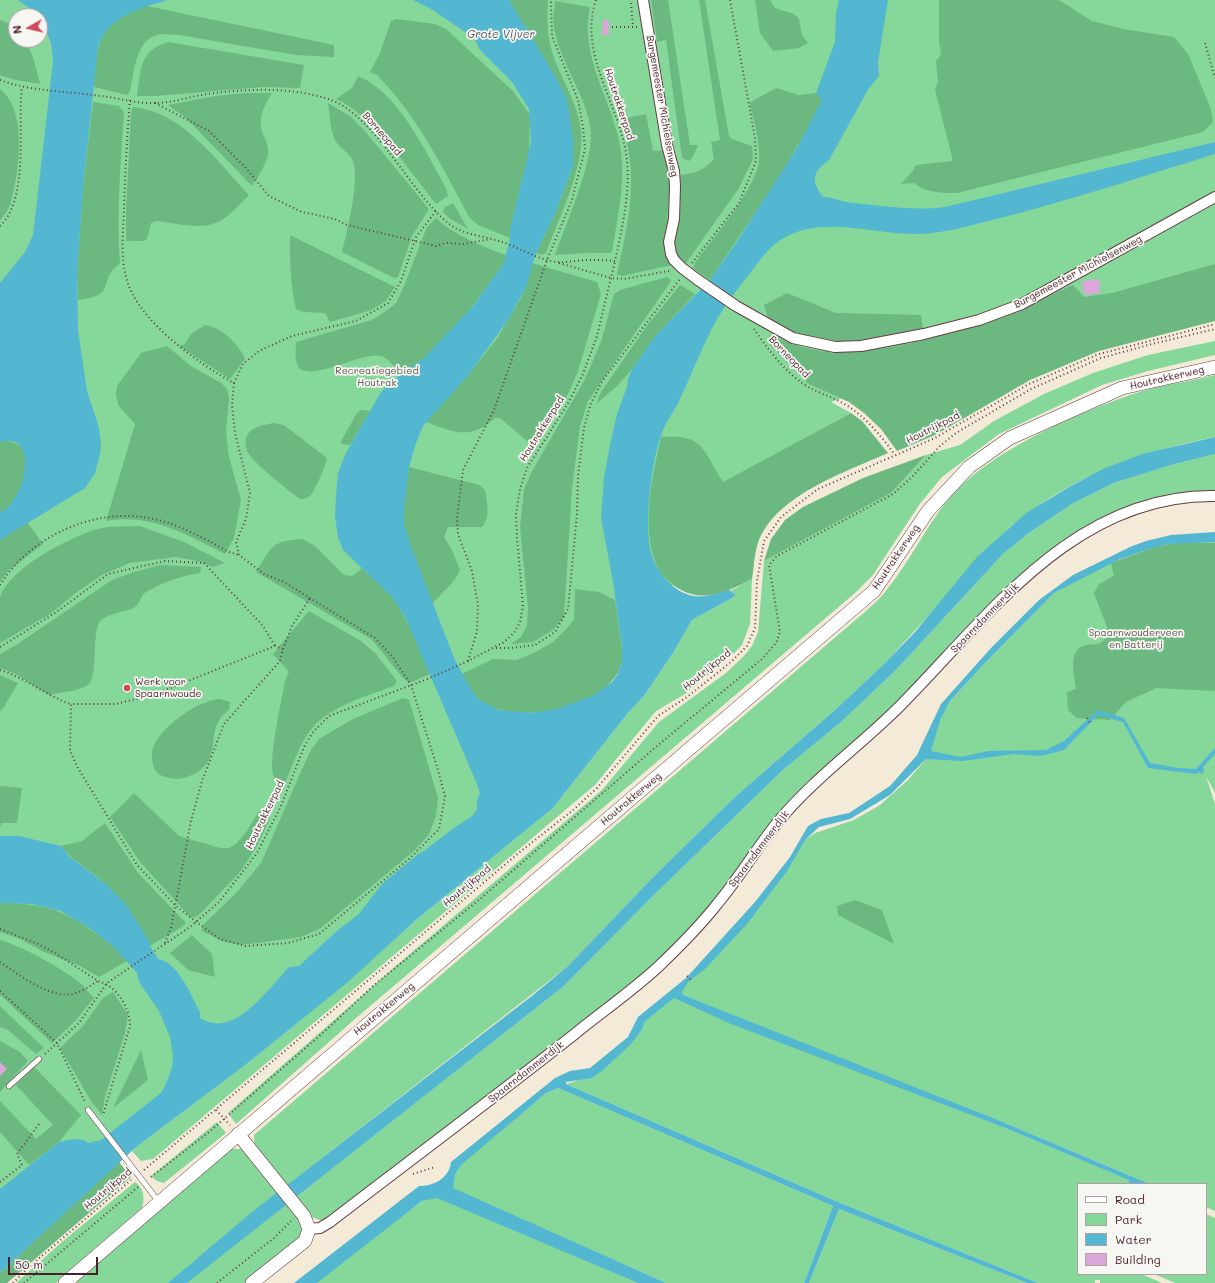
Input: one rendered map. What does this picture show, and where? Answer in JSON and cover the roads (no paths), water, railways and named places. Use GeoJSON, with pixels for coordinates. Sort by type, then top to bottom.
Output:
{"type":"FeatureCollection","features":[{"type":"Feature","properties":{"kind":"street","name":"Burgemeester Michielsenweg"},"geometry":{"type":"LineString","coordinates":[[643,0],[675,186],[674,219],[669,242],[671,254],[684,270],[698,280],[732,303],[793,338],[819,345],[835,347],[861,346],[924,334],[979,320],[1022,304],[1215,197]]}},
{"type":"Feature","properties":{"kind":"street","name":"Houtrakkerweg"},"geometry":{"type":"LineString","coordinates":[[65,1283],[874,591],[928,511],[969,467],[1010,438],[1122,388],[1215,367]]}},
{"type":"Feature","properties":{"kind":"street","name":"Spaarndammerdijk"},"geometry":{"type":"LineString","coordinates":[[309,1229],[320,1228],[330,1222],[551,1052],[654,970],[685,941],[718,903],[777,824],[804,792],[889,716],[1018,583],[1044,561],[1080,534],[1109,520],[1144,506],[1163,501],[1215,496]]}},
{"type":"Feature","properties":{"kind":"street"},"geometry":{"type":"LineString","coordinates":[[238,1134],[306,1220],[309,1229],[305,1241],[252,1283]]}},
{"type":"Feature","properties":{"kind":"lane"},"geometry":{"type":"LineString","coordinates":[[8,1086],[39,1059]]}},
{"type":"Feature","properties":{"kind":"lane"},"geometry":{"type":"LineString","coordinates":[[88,1110],[159,1202]]}},
{"type":"Feature","properties":{"kind":"water"},"geometry":{"type":"Polygon","coordinates":[[[18,0],[167,0],[135,11],[116,22],[102,37],[98,48],[84,176],[77,272],[78,330],[87,391],[99,428],[101,444],[95,473],[85,488],[0,540],[0,512],[9,506],[22,483],[25,469],[25,457],[21,447],[13,441],[0,442],[0,283],[25,252],[33,235],[53,61],[51,43],[48,36],[48,8],[29,8],[18,0]]]}},
{"type":"Feature","properties":{"kind":"water","name":"Grote Vijver"},"geometry":{"type":"Polygon","coordinates":[[[413,0],[509,0],[554,74],[567,99],[573,139],[573,166],[554,216],[536,253],[526,287],[508,320],[470,373],[423,426],[409,467],[404,510],[404,524],[410,544],[454,658],[478,699],[498,710],[531,713],[556,709],[593,696],[612,682],[617,675],[622,663],[622,646],[613,582],[601,518],[604,477],[611,440],[617,414],[627,387],[628,379],[632,369],[656,335],[710,280],[736,243],[797,148],[822,100],[816,93],[835,42],[836,13],[839,0],[888,0],[878,62],[879,76],[869,88],[829,160],[819,168],[815,176],[816,185],[823,197],[849,202],[899,208],[945,207],[1215,142],[1215,154],[1063,201],[954,229],[919,234],[849,228],[814,228],[798,232],[782,239],[773,246],[761,258],[733,295],[712,329],[679,401],[662,433],[655,459],[650,493],[648,526],[649,541],[653,560],[662,574],[673,586],[687,594],[703,596],[729,590],[735,594],[734,597],[692,620],[673,653],[644,696],[628,713],[553,808],[416,920],[348,982],[244,1066],[135,1148],[0,1273],[0,1189],[59,1142],[74,1139],[84,1140],[88,1143],[101,1140],[161,1093],[172,1067],[173,1055],[170,1037],[159,1011],[139,982],[137,973],[115,948],[91,929],[61,911],[32,904],[0,903],[0,836],[19,836],[61,846],[69,856],[107,885],[128,907],[158,959],[172,966],[183,980],[200,1012],[200,1018],[213,1023],[225,1022],[238,1017],[249,1009],[261,999],[289,967],[299,966],[338,930],[358,915],[382,884],[417,855],[471,817],[477,810],[477,800],[480,794],[477,784],[405,617],[392,597],[343,550],[338,537],[335,517],[338,473],[346,453],[381,392],[401,374],[423,359],[473,306],[504,263],[510,238],[510,229],[531,142],[529,109],[512,82],[480,50],[474,38],[431,9],[413,0]]]}},
{"type":"Feature","properties":{"kind":"water"},"geometry":{"type":"Polygon","coordinates":[[[1215,437],[1215,454],[1171,465],[1114,483],[1072,504],[1030,532],[1004,553],[896,670],[840,723],[784,769],[652,897],[564,986],[187,1283],[168,1283],[252,1212],[533,995],[568,966],[656,874],[736,796],[836,709],[885,663],[915,632],[977,557],[1026,513],[1069,487],[1103,469],[1142,454],[1215,437]]]}},
{"type":"Feature","properties":{"kind":"water"},"geometry":{"type":"Polygon","coordinates":[[[1215,532],[1215,542],[1169,544],[1152,548],[1118,560],[1054,593],[950,701],[941,718],[931,751],[961,757],[988,751],[1046,750],[1064,741],[1098,710],[1124,718],[1150,763],[1177,768],[1196,769],[1215,748],[1215,754],[1203,767],[1204,772],[1201,774],[1199,772],[1196,774],[1148,768],[1123,722],[1098,715],[1064,750],[1041,756],[1014,754],[962,761],[926,759],[890,795],[850,819],[819,827],[806,839],[787,871],[747,924],[705,969],[688,982],[682,992],[683,995],[1005,1123],[1148,1183],[1129,1183],[1129,1180],[1003,1127],[731,1024],[674,998],[644,1022],[642,1029],[631,1044],[603,1070],[592,1078],[566,1082],[566,1084],[838,1202],[1038,1283],[1027,1283],[839,1209],[809,1283],[804,1283],[833,1206],[558,1088],[546,1093],[461,1165],[455,1174],[453,1188],[666,1283],[638,1283],[437,1198],[422,1201],[317,1283],[294,1283],[419,1186],[430,1185],[444,1177],[450,1168],[451,1162],[555,1078],[570,1071],[590,1068],[628,1037],[638,1017],[686,978],[755,902],[790,857],[808,826],[821,819],[849,813],[890,786],[917,755],[941,704],[991,648],[1039,600],[1073,575],[1130,547],[1146,541],[1171,535],[1215,532]]]}},
{"type":"Feature","properties":{"kind":"place","name":"Werk voor Spaarnwoude"},"geometry":{"type":"Point","coordinates":[127,688]}},
{"type":"Feature","properties":{"kind":"park label","name":"Recreatiegebied Houtrak"},"geometry":{"type":"Point","coordinates":[377,376]}},
{"type":"Feature","properties":{"kind":"park label","name":"Spaarnwouderveen en Batterij"},"geometry":{"type":"Point","coordinates":[1136,638]}}]}
